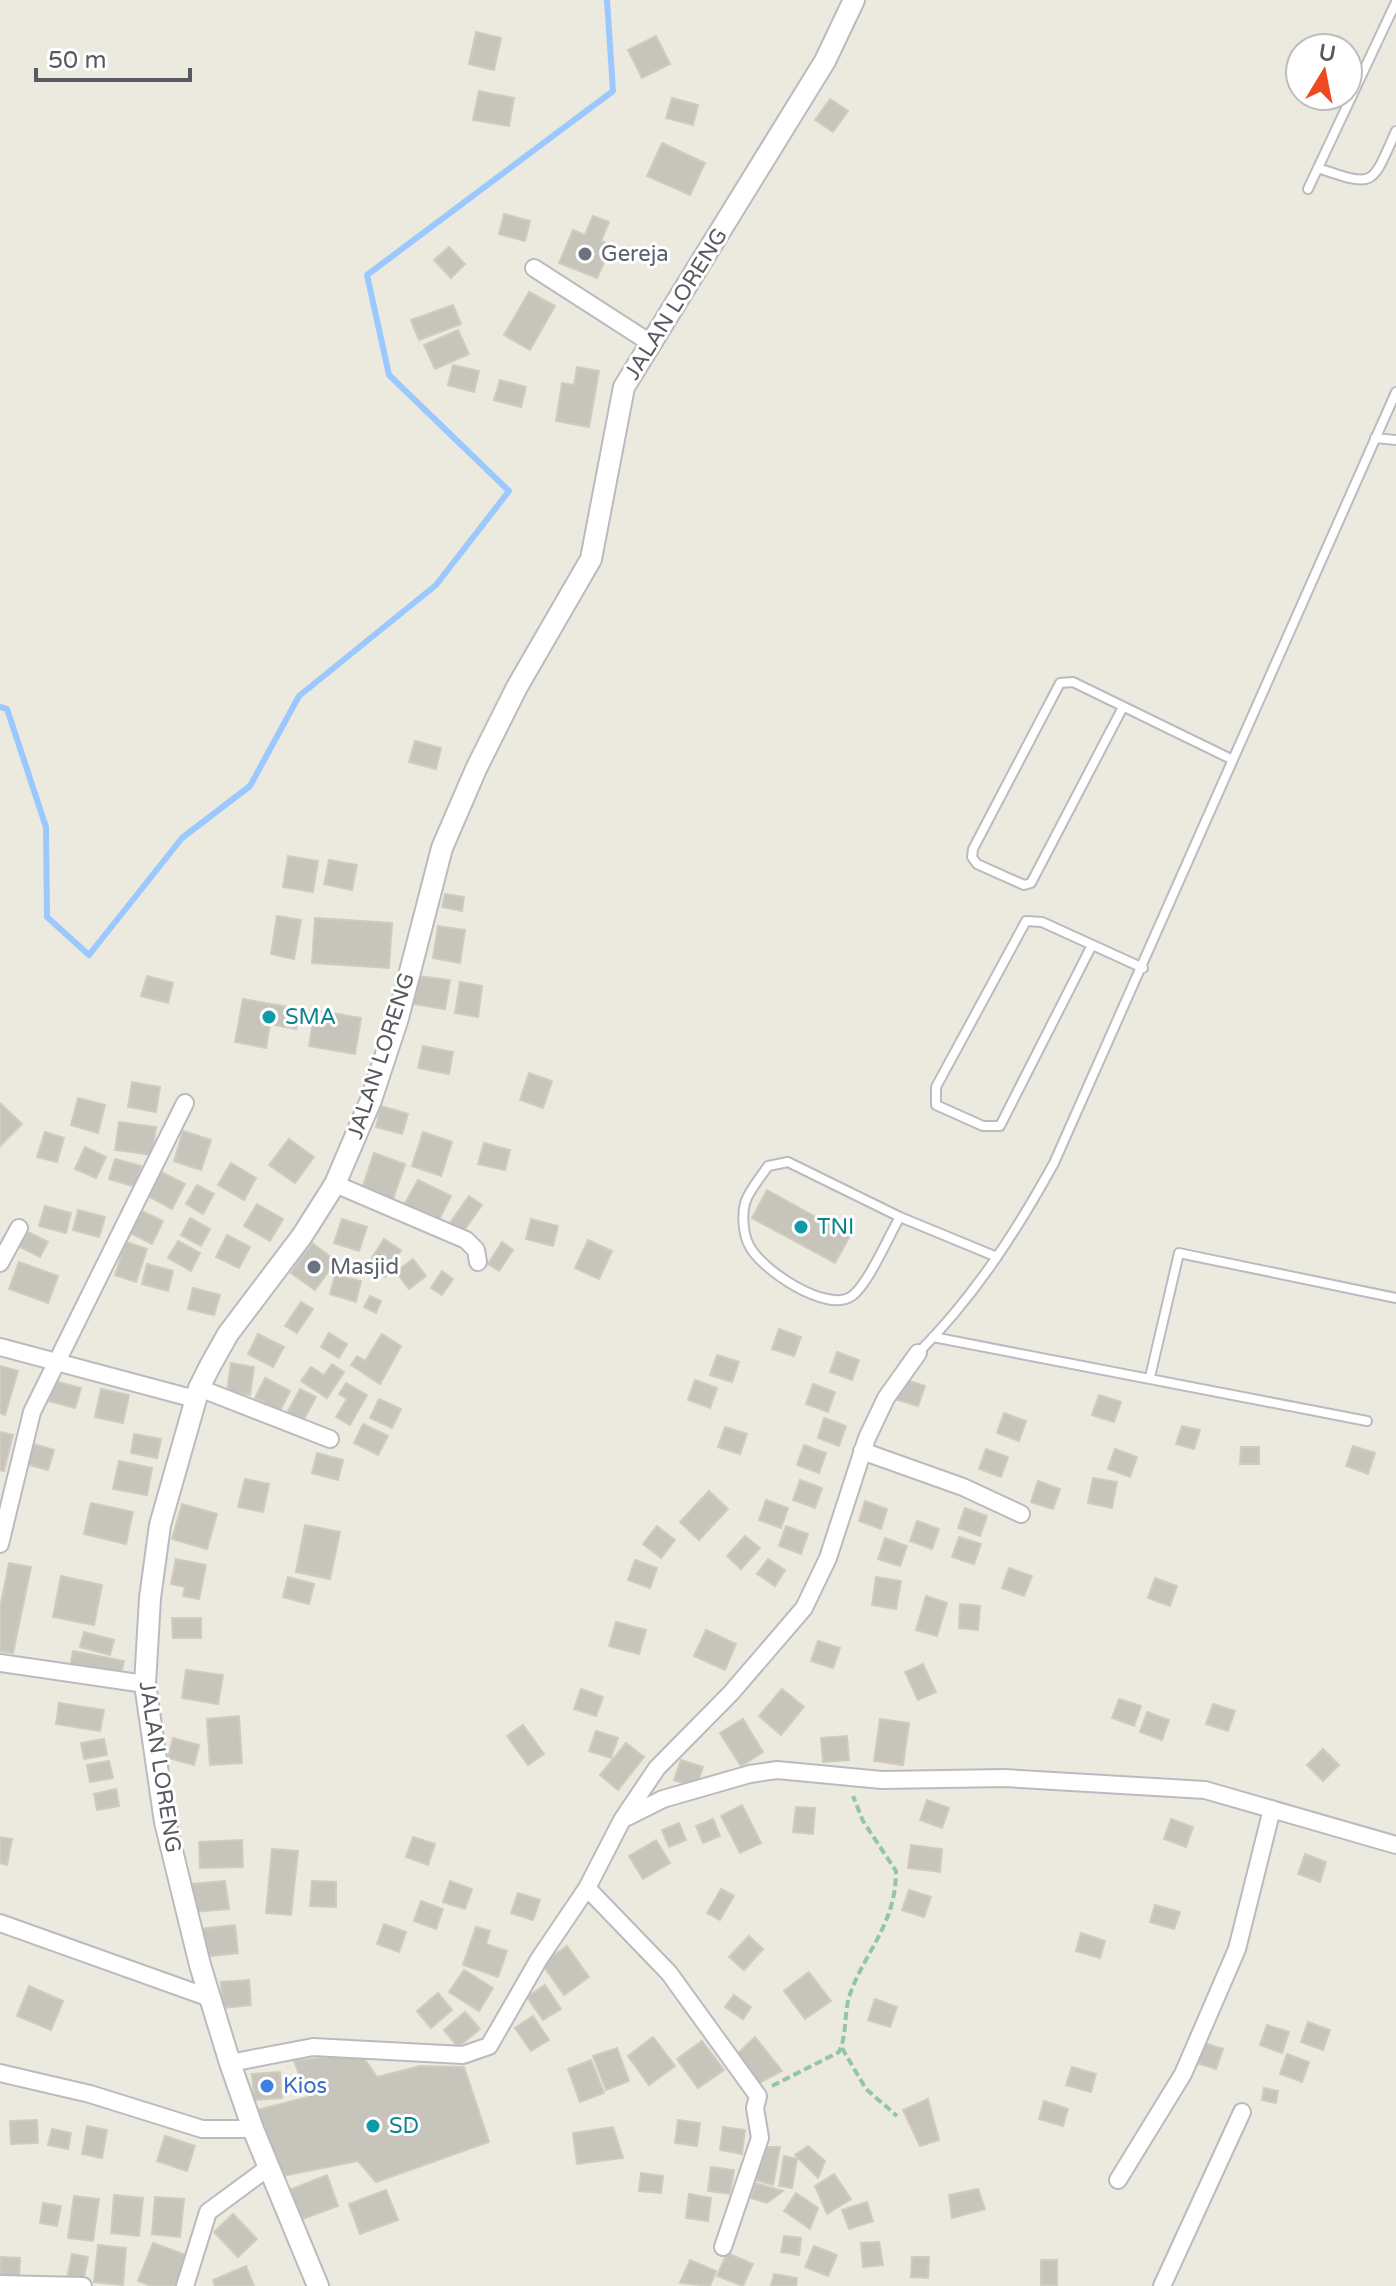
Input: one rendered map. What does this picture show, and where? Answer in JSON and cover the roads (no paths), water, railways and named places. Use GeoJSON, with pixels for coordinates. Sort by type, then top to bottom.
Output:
{"type":"FeatureCollection","features":[{"type":"Feature","properties":{"kind":"street","name":"JALAN LORENG"},"geometry":{"type":"LineString","coordinates":[[318,2286],[253,2129],[230,2063],[165,1822],[145,1684],[158,1537],[197,1394],[228,1334],[295,1246],[335,1184],[371,1100],[393,1032],[442,848],[476,769],[517,687],[591,559],[624,387],[825,61],[854,0]]}},
{"type":"Feature","properties":{"kind":"street"},"geometry":{"type":"LineString","coordinates":[[534,268],[652,344]]}},
{"type":"Feature","properties":{"kind":"street"},"geometry":{"type":"LineString","coordinates":[[0,1544],[32,1412],[185,1103]]}},
{"type":"Feature","properties":{"kind":"street"},"geometry":{"type":"LineString","coordinates":[[335,1184],[466,1240],[476,1250],[478,1262]]}},
{"type":"Feature","properties":{"kind":"street"},"geometry":{"type":"LineString","coordinates":[[0,1263],[19,1228]]}},
{"type":"Feature","properties":{"kind":"street"},"geometry":{"type":"LineString","coordinates":[[0,1347],[57,1364],[197,1394],[330,1439]]}},
{"type":"Feature","properties":{"kind":"street"},"geometry":{"type":"LineString","coordinates":[[230,2063],[313,2047],[439,2055],[479,2052],[497,2036],[539,1959],[587,1888],[622,1820],[657,1768],[731,1693],[804,1608],[828,1558],[862,1451],[886,1398],[918,1353]]}},
{"type":"Feature","properties":{"kind":"street"},"geometry":{"type":"LineString","coordinates":[[862,1451],[963,1487],[1021,1514]]}},
{"type":"Feature","properties":{"kind":"street"},"geometry":{"type":"LineString","coordinates":[[0,1663],[145,1684]]}},
{"type":"Feature","properties":{"kind":"street"},"geometry":{"type":"LineString","coordinates":[[622,1820],[637,1808],[663,1799],[750,1774],[777,1770],[849,1778],[1005,1778],[1149,1784],[1205,1790],[1396,1845]]}},
{"type":"Feature","properties":{"kind":"street"},"geometry":{"type":"LineString","coordinates":[[1118,2180],[1183,2074],[1237,1949],[1272,1809]]}},
{"type":"Feature","properties":{"kind":"street"},"geometry":{"type":"LineString","coordinates":[[587,1888],[676,1982],[758,2096],[755,2108],[760,2138],[723,2247]]}},
{"type":"Feature","properties":{"kind":"street"},"geometry":{"type":"LineString","coordinates":[[0,1923],[210,1998]]}},
{"type":"Feature","properties":{"kind":"street"},"geometry":{"type":"LineString","coordinates":[[0,2073],[90,2094],[202,2129],[253,2129]]}},
{"type":"Feature","properties":{"kind":"street"},"geometry":{"type":"LineString","coordinates":[[1162,2286],[1242,2112]]}},
{"type":"Feature","properties":{"kind":"street"},"geometry":{"type":"LineString","coordinates":[[185,2286],[208,2212],[269,2167]]}},
{"type":"Feature","properties":{"kind":"street"},"geometry":{"type":"LineString","coordinates":[[0,2284],[83,2286]]}},
{"type":"Feature","properties":{"kind":"lane"},"geometry":{"type":"LineString","coordinates":[[1308,189],[1396,2]]}},
{"type":"Feature","properties":{"kind":"lane"},"geometry":{"type":"LineString","coordinates":[[1318,168],[1360,182],[1368,180],[1377,173],[1396,131]]}},
{"type":"Feature","properties":{"kind":"lane"},"geometry":{"type":"LineString","coordinates":[[918,1353],[1016,1233],[1054,1163],[1396,392]]}},
{"type":"Feature","properties":{"kind":"lane"},"geometry":{"type":"LineString","coordinates":[[1375,438],[1396,440]]}},
{"type":"Feature","properties":{"kind":"lane"},"geometry":{"type":"LineString","coordinates":[[1123,707],[1031,883],[1024,885],[977,864],[972,857],[973,849],[1056,687],[1066,681],[1073,682],[1231,759]]}},
{"type":"Feature","properties":{"kind":"lane"},"geometry":{"type":"LineString","coordinates":[[1092,945],[1000,1126],[983,1126],[936,1105],[936,1087],[1021,925],[1032,919],[1092,945],[1143,968]]}},
{"type":"Feature","properties":{"kind":"lane"},"geometry":{"type":"LineString","coordinates":[[900,1217],[860,1287],[850,1297],[840,1300],[787,1282],[762,1265],[748,1244],[743,1218],[746,1200],[768,1166],[778,1161],[788,1162],[900,1217],[997,1257]]}},
{"type":"Feature","properties":{"kind":"lane"},"geometry":{"type":"LineString","coordinates":[[1150,1377],[1179,1253],[1396,1298]]}},
{"type":"Feature","properties":{"kind":"lane"},"geometry":{"type":"LineString","coordinates":[[933,1337],[1367,1421]]}},
{"type":"Feature","properties":{"kind":"waterway"},"geometry":{"type":"LineString","coordinates":[[0,707],[7,709],[46,827],[47,917],[89,955],[182,838],[250,786],[299,696],[436,585],[509,491],[389,375],[367,275],[613,91],[607,0]]}},
{"type":"Feature","properties":{"kind":"place","name":"Gereja"},"geometry":{"type":"Point","coordinates":[585,254]}},
{"type":"Feature","properties":{"kind":"place","name":"SMA"},"geometry":{"type":"Point","coordinates":[269,1017]}},
{"type":"Feature","properties":{"kind":"place","name":"TNI"},"geometry":{"type":"Point","coordinates":[801,1227]}},
{"type":"Feature","properties":{"kind":"place","name":"Masjid"},"geometry":{"type":"Point","coordinates":[314,1267]}},
{"type":"Feature","properties":{"kind":"place","name":"Kios"},"geometry":{"type":"Point","coordinates":[267,2086]}},
{"type":"Feature","properties":{"kind":"place","name":"SD"},"geometry":{"type":"Point","coordinates":[373,2126]}}]}
